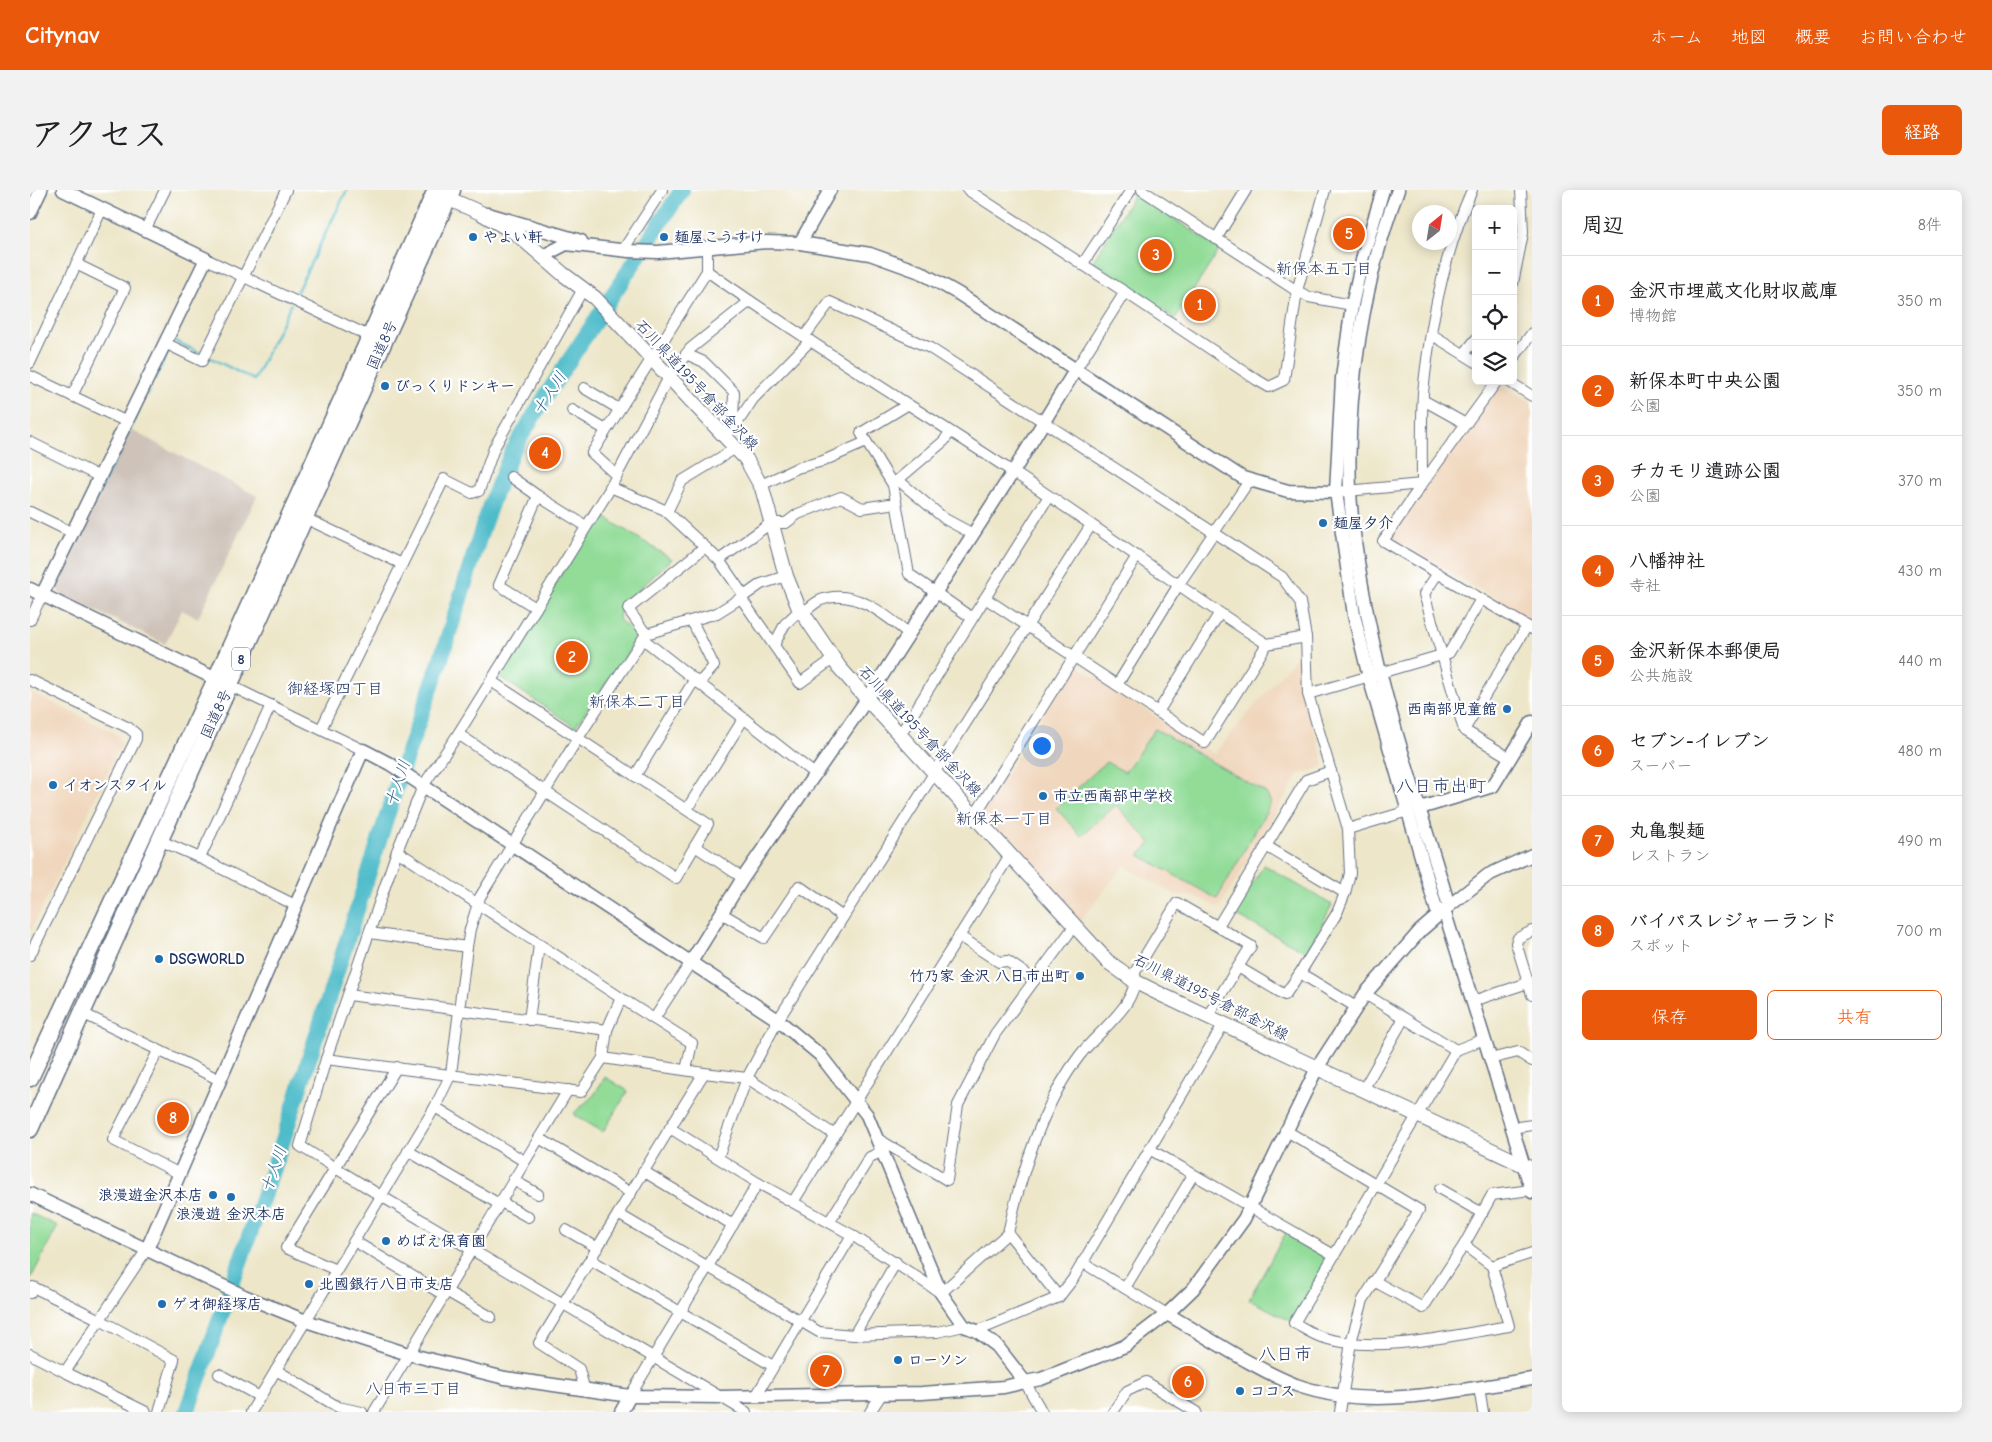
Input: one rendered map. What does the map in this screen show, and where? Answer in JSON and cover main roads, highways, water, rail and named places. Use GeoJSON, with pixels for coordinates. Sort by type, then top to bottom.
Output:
{"type":"FeatureCollection","features":[{"type":"Feature","properties":{"kind":"highway","name":"国道8号"},"geometry":{"type":"LineString","coordinates":[[30,1129],[159,840],[222,682],[369,336],[439,192]]}},
{"type":"Feature","properties":{"kind":"highway","name":"国道8号"},"geometry":{"type":"LineString","coordinates":[[30,1078],[222,682],[305,518],[439,192]]}},
{"type":"Feature","properties":{"kind":"main road","name":"石川県道195号倉部金沢線"},"geometry":{"type":"LineString","coordinates":[[439,192],[517,234],[595,298],[650,359],[729,431],[736,448],[746,459],[761,485],[786,576],[801,612],[833,659],[867,699],[975,815],[1107,962],[1136,982],[1207,1017],[1528,1167]]}},
{"type":"Feature","properties":{"kind":"waterway"},"geometry":{"type":"LineString","coordinates":[[294,297],[347,190]]}},
{"type":"Feature","properties":{"kind":"waterway","name":"十人川"},"geometry":{"type":"LineString","coordinates":[[187,1412],[283,1140],[404,763],[438,668],[498,485],[512,452],[545,397],[682,190]]}},
{"type":"Feature","properties":{"kind":"waterway"},"geometry":{"type":"LineString","coordinates":[[209,357],[254,380],[291,304]]}},
{"type":"Feature","properties":{"kind":"waterway"},"geometry":{"type":"LineString","coordinates":[[175,341],[200,353]]}},
{"type":"Feature","properties":{"kind":"waterway"},"geometry":{"type":"LineString","coordinates":[[155,379],[169,350]]}},
{"type":"Feature","properties":{"kind":"waterway"},"geometry":{"type":"LineString","coordinates":[[146,396],[150,389]]}},
{"type":"Feature","properties":{"kind":"waterway"},"geometry":{"type":"LineString","coordinates":[[131,427],[139,411]]}},
{"type":"Feature","properties":{"kind":"waterway"},"geometry":{"type":"LineString","coordinates":[[92,507],[130,429]]}},
{"type":"Feature","properties":{"kind":"waterway"},"geometry":{"type":"LineString","coordinates":[[58,578],[80,532]]}},
{"type":"Feature","properties":{"kind":"place","name":"金沢新保本郵便局"},"geometry":{"type":"Point","coordinates":[1349,234]}},
{"type":"Feature","properties":{"kind":"place","name":"やよい軒"},"geometry":{"type":"Point","coordinates":[473,237]}},
{"type":"Feature","properties":{"kind":"place","name":"麺屋こうすけ"},"geometry":{"type":"Point","coordinates":[664,237]}},
{"type":"Feature","properties":{"kind":"place","name":"チカモリ遺跡公園"},"geometry":{"type":"Point","coordinates":[1156,255]}},
{"type":"Feature","properties":{"kind":"place","name":"金沢市埋蔵文化財収蔵庫"},"geometry":{"type":"Point","coordinates":[1200,305]}},
{"type":"Feature","properties":{"kind":"place","name":"びっくりドンキー"},"geometry":{"type":"Point","coordinates":[385,386]}},
{"type":"Feature","properties":{"kind":"place","name":"八幡神社"},"geometry":{"type":"Point","coordinates":[545,453]}},
{"type":"Feature","properties":{"kind":"place","name":"麺屋夕介"},"geometry":{"type":"Point","coordinates":[1323,523]}},
{"type":"Feature","properties":{"kind":"place","name":"新保本町中央公園"},"geometry":{"type":"Point","coordinates":[572,657]}},
{"type":"Feature","properties":{"kind":"place","name":"西南部児童館"},"geometry":{"type":"Point","coordinates":[1507,709]}},
{"type":"Feature","properties":{"kind":"place","name":"イオンスタイル"},"geometry":{"type":"Point","coordinates":[53,785]}},
{"type":"Feature","properties":{"kind":"place","name":"市立西南部中学校"},"geometry":{"type":"Point","coordinates":[1043,796]}},
{"type":"Feature","properties":{"kind":"place","name":"DSGWORLD"},"geometry":{"type":"Point","coordinates":[159,959]}},
{"type":"Feature","properties":{"kind":"place","name":"竹乃家 金沢 八日市出町"},"geometry":{"type":"Point","coordinates":[1080,976]}},
{"type":"Feature","properties":{"kind":"place","name":"バイパスレジャーランド"},"geometry":{"type":"Point","coordinates":[173,1118]}},
{"type":"Feature","properties":{"kind":"place","name":"浪漫遊金沢本店"},"geometry":{"type":"Point","coordinates":[213,1195]}},
{"type":"Feature","properties":{"kind":"place","name":"浪漫遊 金沢本店"},"geometry":{"type":"Point","coordinates":[231,1197]}},
{"type":"Feature","properties":{"kind":"place","name":"めばえ保育園"},"geometry":{"type":"Point","coordinates":[386,1241]}},
{"type":"Feature","properties":{"kind":"place","name":"北國銀行八日市支店"},"geometry":{"type":"Point","coordinates":[309,1284]}},
{"type":"Feature","properties":{"kind":"place","name":"ゲオ御経塚店"},"geometry":{"type":"Point","coordinates":[162,1304]}},
{"type":"Feature","properties":{"kind":"place","name":"ローソン"},"geometry":{"type":"Point","coordinates":[898,1360]}},
{"type":"Feature","properties":{"kind":"place","name":"丸亀製麺"},"geometry":{"type":"Point","coordinates":[826,1371]}},
{"type":"Feature","properties":{"kind":"place","name":"セブン-イレブン"},"geometry":{"type":"Point","coordinates":[1188,1382]}},
{"type":"Feature","properties":{"kind":"place","name":"ココス"},"geometry":{"type":"Point","coordinates":[1240,1391]}},
{"type":"Feature","properties":{"kind":"district","name":"新保本五丁目"},"geometry":{"type":"Point","coordinates":[1324,268]}},
{"type":"Feature","properties":{"kind":"district","name":"御経塚四丁目"},"geometry":{"type":"Point","coordinates":[335,688]}},
{"type":"Feature","properties":{"kind":"district","name":"新保本二丁目"},"geometry":{"type":"Point","coordinates":[637,701]}},
{"type":"Feature","properties":{"kind":"district","name":"八日市出町"},"geometry":{"type":"Point","coordinates":[1441,786]}},
{"type":"Feature","properties":{"kind":"district","name":"新保本一丁目"},"geometry":{"type":"Point","coordinates":[1004,818]}},
{"type":"Feature","properties":{"kind":"district","name":"八日市"},"geometry":{"type":"Point","coordinates":[1285,1354]}},
{"type":"Feature","properties":{"kind":"district","name":"八日市三丁目"},"geometry":{"type":"Point","coordinates":[413,1388]}}]}
